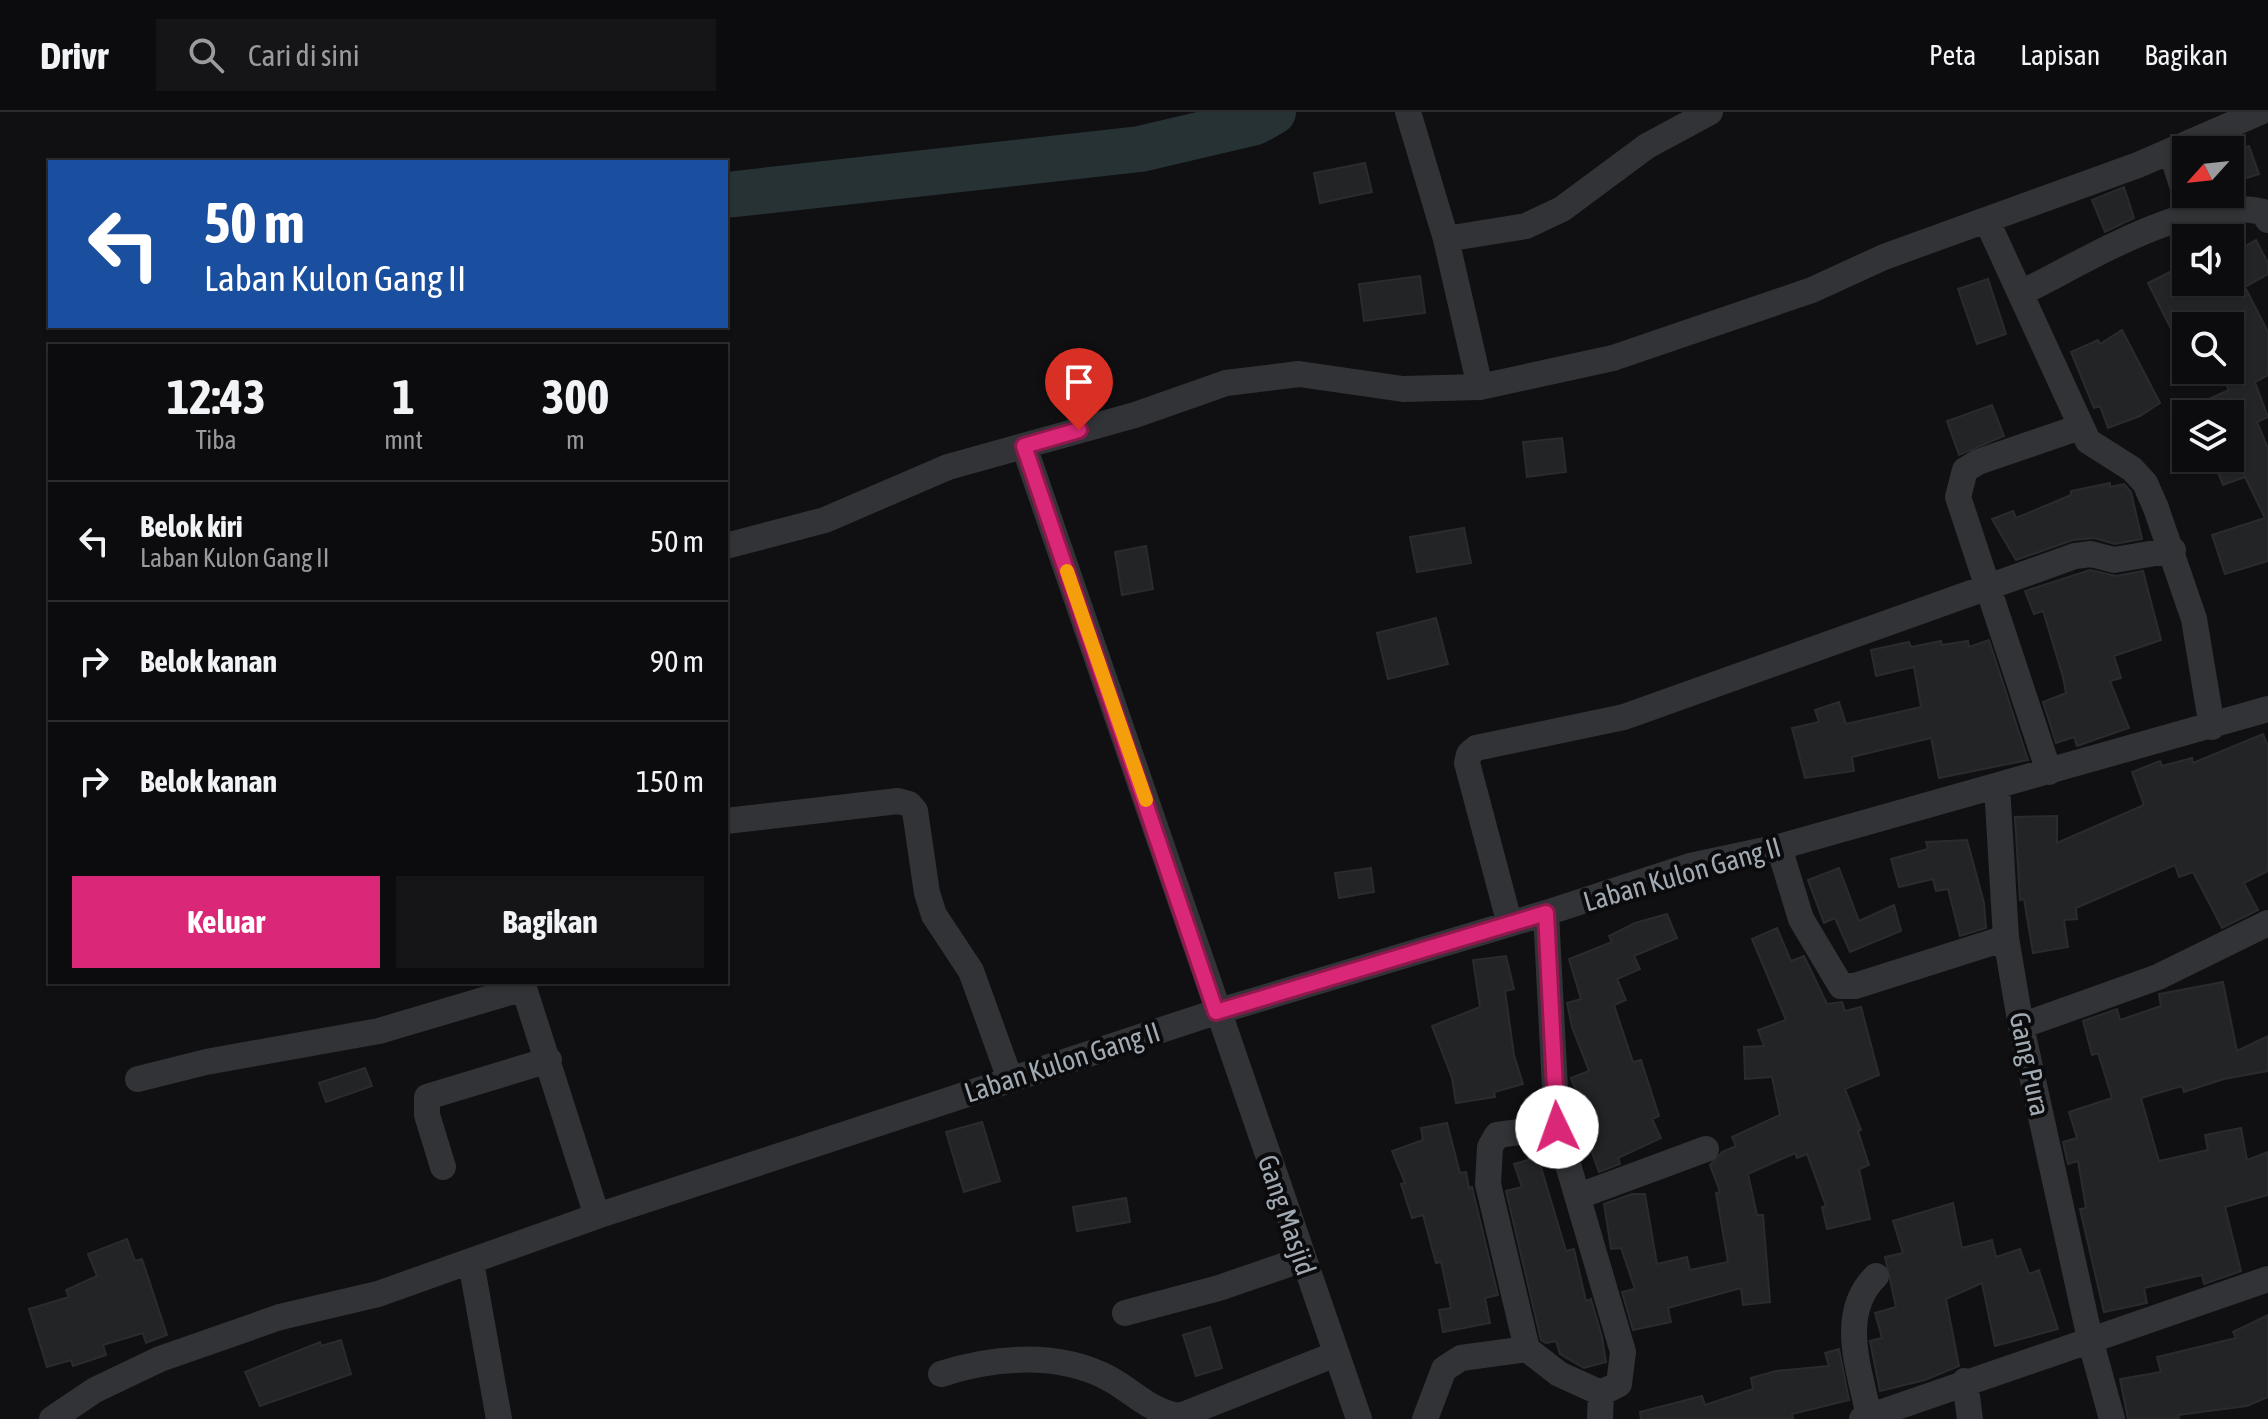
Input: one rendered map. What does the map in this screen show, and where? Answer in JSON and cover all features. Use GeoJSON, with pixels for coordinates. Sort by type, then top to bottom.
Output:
{"type":"FeatureCollection","features":[{"type":"Feature","properties":{"kind":"street"},"geometry":{"type":"LineString","coordinates":[[1408,112],[1446,239],[1480,387]]}},
{"type":"Feature","properties":{"kind":"street"},"geometry":{"type":"LineString","coordinates":[[1446,239],[1526,226],[1562,209],[1647,146],[1710,112]]}},
{"type":"Feature","properties":{"kind":"street"},"geometry":{"type":"LineString","coordinates":[[728,545],[825,520],[948,467],[1135,415],[1226,383],[1299,374],[1403,389],[1480,387],[1613,358],[1812,290],[1884,257],[2171,151],[2260,112]]}},
{"type":"Feature","properties":{"kind":"street"},"geometry":{"type":"LineString","coordinates":[[2171,151],[2192,216]]}},
{"type":"Feature","properties":{"kind":"street"},"geometry":{"type":"LineString","coordinates":[[2021,293],[2143,233],[2192,216],[2247,208],[2263,212],[2268,220]]}},
{"type":"Feature","properties":{"kind":"street"},"geometry":{"type":"LineString","coordinates":[[1987,221],[2088,441],[2132,469],[2145,483],[2173,550],[2194,619],[2212,727]]}},
{"type":"Feature","properties":{"kind":"street"},"geometry":{"type":"LineString","coordinates":[[2049,772],[1958,497],[1965,470],[2004,452],[2080,427]]}},
{"type":"Feature","properties":{"kind":"street","name":"Gang Masjid"},"geometry":{"type":"LineString","coordinates":[[1024,446],[1216,1012],[1359,1419]]}},
{"type":"Feature","properties":{"kind":"street"},"geometry":{"type":"LineString","coordinates":[[1509,921],[1478,815],[1467,763],[1469,754],[1476,748],[1624,717],[2075,556],[2091,554],[2114,560],[2173,550]]}},
{"type":"Feature","properties":{"kind":"street","name":"Laban Kulon Gang II"},"geometry":{"type":"LineString","coordinates":[[52,1419],[76,1411],[106,1383],[175,1353],[280,1317],[378,1294],[597,1216],[1216,1012],[1509,921],[1546,913],[1690,866],[1779,847],[2268,709]]}},
{"type":"Feature","properties":{"kind":"street","name":"Gang Pura"},"geometry":{"type":"LineString","coordinates":[[1997,786],[2006,938],[2021,1026],[2090,1339],[2112,1419]]}},
{"type":"Feature","properties":{"kind":"street"},"geometry":{"type":"LineString","coordinates":[[728,821],[898,801],[909,804],[915,811],[927,893],[934,915],[971,971],[1010,1079]]}},
{"type":"Feature","properties":{"kind":"street"},"geometry":{"type":"LineString","coordinates":[[1779,847],[1801,919],[1841,986],[1865,983],[2006,938]]}},
{"type":"Feature","properties":{"kind":"street"},"geometry":{"type":"LineString","coordinates":[[1546,913],[1557,1127],[1623,1352],[1619,1384],[1601,1406],[1527,1349],[1488,1184],[1490,1147],[1497,1135],[1557,1127]]}},
{"type":"Feature","properties":{"kind":"street"},"geometry":{"type":"LineString","coordinates":[[2021,1026],[2158,977],[2268,923]]}},
{"type":"Feature","properties":{"kind":"street"},"geometry":{"type":"LineString","coordinates":[[138,1079],[206,1062],[379,1031],[523,985],[597,1216]]}},
{"type":"Feature","properties":{"kind":"street"},"geometry":{"type":"LineString","coordinates":[[443,1167],[427,1115],[427,1097],[549,1060]]}},
{"type":"Feature","properties":{"kind":"street"},"geometry":{"type":"LineString","coordinates":[[1579,1196],[1706,1149]]}},
{"type":"Feature","properties":{"kind":"street"},"geometry":{"type":"LineString","coordinates":[[1125,1313],[1219,1288],[1303,1259]]}},
{"type":"Feature","properties":{"kind":"street"},"geometry":{"type":"LineString","coordinates":[[471,1262],[499,1419]]}},
{"type":"Feature","properties":{"kind":"street"},"geometry":{"type":"LineString","coordinates":[[1876,1276],[1863,1288],[1854,1313],[1853,1335],[1866,1418],[1965,1381],[2268,1279]]}},
{"type":"Feature","properties":{"kind":"street"},"geometry":{"type":"LineString","coordinates":[[1425,1419],[1444,1369],[1461,1358],[1527,1349]]}},
{"type":"Feature","properties":{"kind":"street"},"geometry":{"type":"LineString","coordinates":[[941,1374],[978,1362],[1018,1357],[1096,1374],[1160,1413],[1180,1416],[1336,1354]]}},
{"type":"Feature","properties":{"kind":"street"},"geometry":{"type":"LineString","coordinates":[[1965,1381],[1970,1419]]}},
{"type":"Feature","properties":{"kind":"building"},"geometry":{"type":"Polygon","coordinates":[[[2249,146],[2259,174],[2244,179],[2244,148],[2249,146]]]}},
{"type":"Feature","properties":{"kind":"building"},"geometry":{"type":"Polygon","coordinates":[[[1365,163],[1372,192],[1320,203],[1314,173],[1365,163]]]}},
{"type":"Feature","properties":{"kind":"building"},"geometry":{"type":"Polygon","coordinates":[[[2124,187],[2134,218],[2105,232],[2092,200],[2124,187]]]}},
{"type":"Feature","properties":{"kind":"building"},"geometry":{"type":"Polygon","coordinates":[[[2256,240],[2268,263],[2268,274],[2245,287],[2268,332],[2268,375],[2255,382],[2268,417],[2257,422],[2268,448],[2268,561],[2225,574],[2212,535],[2265,518],[2245,477],[2223,485],[2218,472],[2244,472],[2244,400],[2207,400],[2229,390],[2226,384],[2244,384],[2244,312],[2172,312],[2170,327],[2148,283],[2172,271],[2172,296],[2244,296],[2244,247],[2256,240]]]}},
{"type":"Feature","properties":{"kind":"building"},"geometry":{"type":"Polygon","coordinates":[[[1420,276],[1425,313],[1364,321],[1359,284],[1420,276]]]}},
{"type":"Feature","properties":{"kind":"building"},"geometry":{"type":"Polygon","coordinates":[[[1988,279],[2006,334],[1977,344],[1958,289],[1988,279]]]}},
{"type":"Feature","properties":{"kind":"building"},"geometry":{"type":"Polygon","coordinates":[[[2122,330],[2160,403],[2140,416],[2108,428],[2100,406],[2094,408],[2071,352],[2098,340],[2100,344],[2122,330]]]}},
{"type":"Feature","properties":{"kind":"building"},"geometry":{"type":"Polygon","coordinates":[[[1992,405],[2004,436],[1959,455],[1947,421],[1992,405]]]}},
{"type":"Feature","properties":{"kind":"building"},"geometry":{"type":"Polygon","coordinates":[[[1562,438],[1566,472],[1527,477],[1523,442],[1562,438]]]}},
{"type":"Feature","properties":{"kind":"building"},"geometry":{"type":"Polygon","coordinates":[[[2110,483],[2110,487],[2124,484],[2131,492],[2142,539],[2115,544],[2094,538],[2073,540],[2016,560],[1992,519],[2013,511],[2016,518],[2071,495],[2071,491],[2110,483]]]}},
{"type":"Feature","properties":{"kind":"building"},"geometry":{"type":"Polygon","coordinates":[[[1464,528],[1471,563],[1417,572],[1410,537],[1464,528]]]}},
{"type":"Feature","properties":{"kind":"building"},"geometry":{"type":"Polygon","coordinates":[[[1146,546],[1153,589],[1122,595],[1115,552],[1146,546]]]}},
{"type":"Feature","properties":{"kind":"building"},"geometry":{"type":"Polygon","coordinates":[[[2090,570],[2116,576],[2143,571],[2161,640],[2114,656],[2121,678],[2110,681],[2129,728],[2077,746],[2074,737],[2056,743],[2043,702],[2066,693],[2063,677],[2043,611],[2034,614],[2025,591],[2090,570]]]}},
{"type":"Feature","properties":{"kind":"building"},"geometry":{"type":"Polygon","coordinates":[[[1436,618],[1448,664],[1388,679],[1377,633],[1436,618]]]}},
{"type":"Feature","properties":{"kind":"building"},"geometry":{"type":"Polygon","coordinates":[[[1989,640],[2028,760],[1939,778],[1931,738],[1852,757],[1854,771],[1805,778],[1792,728],[1819,722],[1815,710],[1839,702],[1846,724],[1921,707],[1914,667],[1876,676],[1871,650],[1909,642],[1911,647],[1941,641],[1942,645],[1968,641],[1969,647],[1989,640]]]}},
{"type":"Feature","properties":{"kind":"building"},"geometry":{"type":"Polygon","coordinates":[[[2263,734],[2268,746],[2268,871],[2244,883],[2258,910],[2222,928],[2193,872],[2179,877],[2175,865],[2076,908],[2077,919],[2064,920],[2068,947],[2033,953],[2024,899],[2020,900],[2015,817],[2057,816],[2057,843],[2144,805],[2132,772],[2160,761],[2162,766],[2192,758],[2193,763],[2263,734]]]}},
{"type":"Feature","properties":{"kind":"building"},"geometry":{"type":"Polygon","coordinates":[[[1967,840],[1984,903],[1986,928],[1960,936],[1948,889],[1936,891],[1933,879],[1899,887],[1891,859],[1928,849],[1926,842],[1967,840]]]}},
{"type":"Feature","properties":{"kind":"building"},"geometry":{"type":"Polygon","coordinates":[[[1371,868],[1374,892],[1339,898],[1335,873],[1371,868]]]}},
{"type":"Feature","properties":{"kind":"building"},"geometry":{"type":"Polygon","coordinates":[[[1839,868],[1859,921],[1894,905],[1901,931],[1850,952],[1835,918],[1824,923],[1808,880],[1839,868]]]}},
{"type":"Feature","properties":{"kind":"building"},"geometry":{"type":"Polygon","coordinates":[[[1667,914],[1677,938],[1634,956],[1640,969],[1617,979],[1626,1000],[1614,1005],[1633,1062],[1641,1060],[1659,1116],[1652,1119],[1661,1138],[1618,1158],[1620,1164],[1599,1172],[1585,1133],[1591,1130],[1571,1078],[1589,1071],[1572,1027],[1567,1003],[1581,999],[1569,959],[1612,942],[1609,936],[1635,923],[1667,914]]]}},
{"type":"Feature","properties":{"kind":"building"},"geometry":{"type":"Polygon","coordinates":[[[1777,928],[1791,961],[1804,956],[1827,1004],[1842,1002],[1845,1011],[1861,1007],[1879,1075],[1845,1089],[1861,1130],[1858,1131],[1869,1165],[1859,1169],[1870,1219],[1827,1229],[1822,1207],[1826,1206],[1807,1154],[1797,1158],[1795,1153],[1748,1174],[1757,1215],[1763,1215],[1770,1302],[1743,1305],[1741,1288],[1668,1308],[1671,1322],[1633,1330],[1622,1292],[1635,1289],[1621,1248],[1611,1249],[1604,1204],[1632,1194],[1645,1194],[1657,1264],[1687,1257],[1690,1270],[1728,1262],[1716,1193],[1720,1192],[1710,1165],[1722,1152],[1736,1146],[1732,1137],[1780,1115],[1772,1077],[1745,1079],[1744,1047],[1764,1046],[1758,1030],[1786,1020],[1752,939],[1777,928]]]}},
{"type":"Feature","properties":{"kind":"building"},"geometry":{"type":"Polygon","coordinates":[[[1506,956],[1514,989],[1505,991],[1514,1055],[1523,1084],[1494,1092],[1495,1097],[1456,1103],[1452,1078],[1432,1026],[1480,1007],[1473,960],[1506,956]]]}},
{"type":"Feature","properties":{"kind":"building"},"geometry":{"type":"Polygon","coordinates":[[[2223,982],[2237,1051],[2268,1036],[2268,1071],[2224,1079],[2184,1092],[2182,1086],[2141,1098],[2159,1161],[2208,1150],[2205,1135],[2241,1128],[2247,1160],[2268,1152],[2268,1195],[2225,1207],[2241,1271],[2204,1284],[2202,1275],[2144,1288],[2147,1303],[2104,1312],[2080,1209],[2086,1208],[2078,1161],[2068,1164],[2063,1142],[2077,1138],[2069,1112],[2112,1098],[2098,1053],[2092,1055],[2083,1021],[2117,1009],[2120,1020],[2161,1006],[2159,994],[2223,982]]]}},
{"type":"Feature","properties":{"kind":"building"},"geometry":{"type":"Polygon","coordinates":[[[365,1068],[372,1086],[326,1102],[319,1083],[365,1068]]]}},
{"type":"Feature","properties":{"kind":"building"},"geometry":{"type":"Polygon","coordinates":[[[982,1122],[1000,1181],[964,1192],[946,1132],[982,1122]]]}},
{"type":"Feature","properties":{"kind":"building"},"geometry":{"type":"Polygon","coordinates":[[[1447,1123],[1460,1173],[1466,1172],[1469,1188],[1472,1187],[1498,1295],[1485,1298],[1490,1323],[1443,1332],[1439,1310],[1451,1308],[1441,1262],[1436,1263],[1423,1215],[1412,1218],[1401,1184],[1405,1183],[1392,1151],[1423,1140],[1421,1128],[1447,1123]]]}},
{"type":"Feature","properties":{"kind":"building"},"geometry":{"type":"Polygon","coordinates":[[[1538,1157],[1566,1251],[1574,1249],[1586,1301],[1591,1299],[1606,1362],[1584,1368],[1560,1354],[1556,1341],[1546,1343],[1541,1340],[1506,1191],[1522,1187],[1514,1164],[1538,1157]]]}},
{"type":"Feature","properties":{"kind":"building"},"geometry":{"type":"Polygon","coordinates":[[[1126,1198],[1130,1222],[1077,1231],[1073,1207],[1126,1198]]]}},
{"type":"Feature","properties":{"kind":"building"},"geometry":{"type":"Polygon","coordinates":[[[1953,1203],[1962,1248],[1992,1240],[1996,1257],[2020,1249],[2029,1274],[2039,1270],[2058,1329],[1995,1346],[1982,1283],[1946,1299],[1959,1366],[1925,1380],[1880,1391],[1870,1341],[1882,1338],[1875,1313],[1896,1307],[1885,1257],[1903,1253],[1893,1221],[1953,1203]]]}},
{"type":"Feature","properties":{"kind":"building"},"geometry":{"type":"Polygon","coordinates":[[[127,1239],[135,1261],[142,1259],[167,1335],[146,1343],[143,1333],[103,1345],[106,1355],[73,1366],[71,1360],[47,1367],[29,1309],[69,1297],[66,1290],[97,1276],[88,1254],[127,1239]]]}},
{"type":"Feature","properties":{"kind":"building"},"geometry":{"type":"Polygon","coordinates":[[[2268,1315],[2268,1397],[2247,1406],[2178,1415],[2179,1419],[2128,1419],[2120,1379],[2161,1372],[2157,1357],[2236,1338],[2233,1332],[2268,1315]]]}},
{"type":"Feature","properties":{"kind":"building"},"geometry":{"type":"Polygon","coordinates":[[[1210,1327],[1222,1368],[1196,1376],[1183,1335],[1210,1327]]]}},
{"type":"Feature","properties":{"kind":"building"},"geometry":{"type":"Polygon","coordinates":[[[341,1340],[351,1374],[260,1406],[245,1372],[320,1342],[321,1346],[341,1340]]]}},
{"type":"Feature","properties":{"kind":"building"},"geometry":{"type":"Polygon","coordinates":[[[1839,1349],[1849,1400],[1792,1414],[1793,1419],[1641,1419],[1640,1412],[1702,1396],[1705,1405],[1753,1389],[1751,1378],[1776,1371],[1829,1366],[1825,1353],[1839,1349]]]}},
{"type":"Feature","properties":{"kind":"waterway"},"geometry":{"type":"LineString","coordinates":[[728,195],[1140,149],[1255,122],[1273,112]]}},
{"type":"Feature","properties":{"kind":"slow traffic"},"geometry":{"type":"LineString","coordinates":[[1067,571],[1146,800]]}},
{"type":"Feature","properties":{"kind":"route"},"geometry":{"type":"LineString","coordinates":[[1079,430],[1024,446],[1216,1012],[1509,921],[1546,913],[1557,1127]]}}]}
